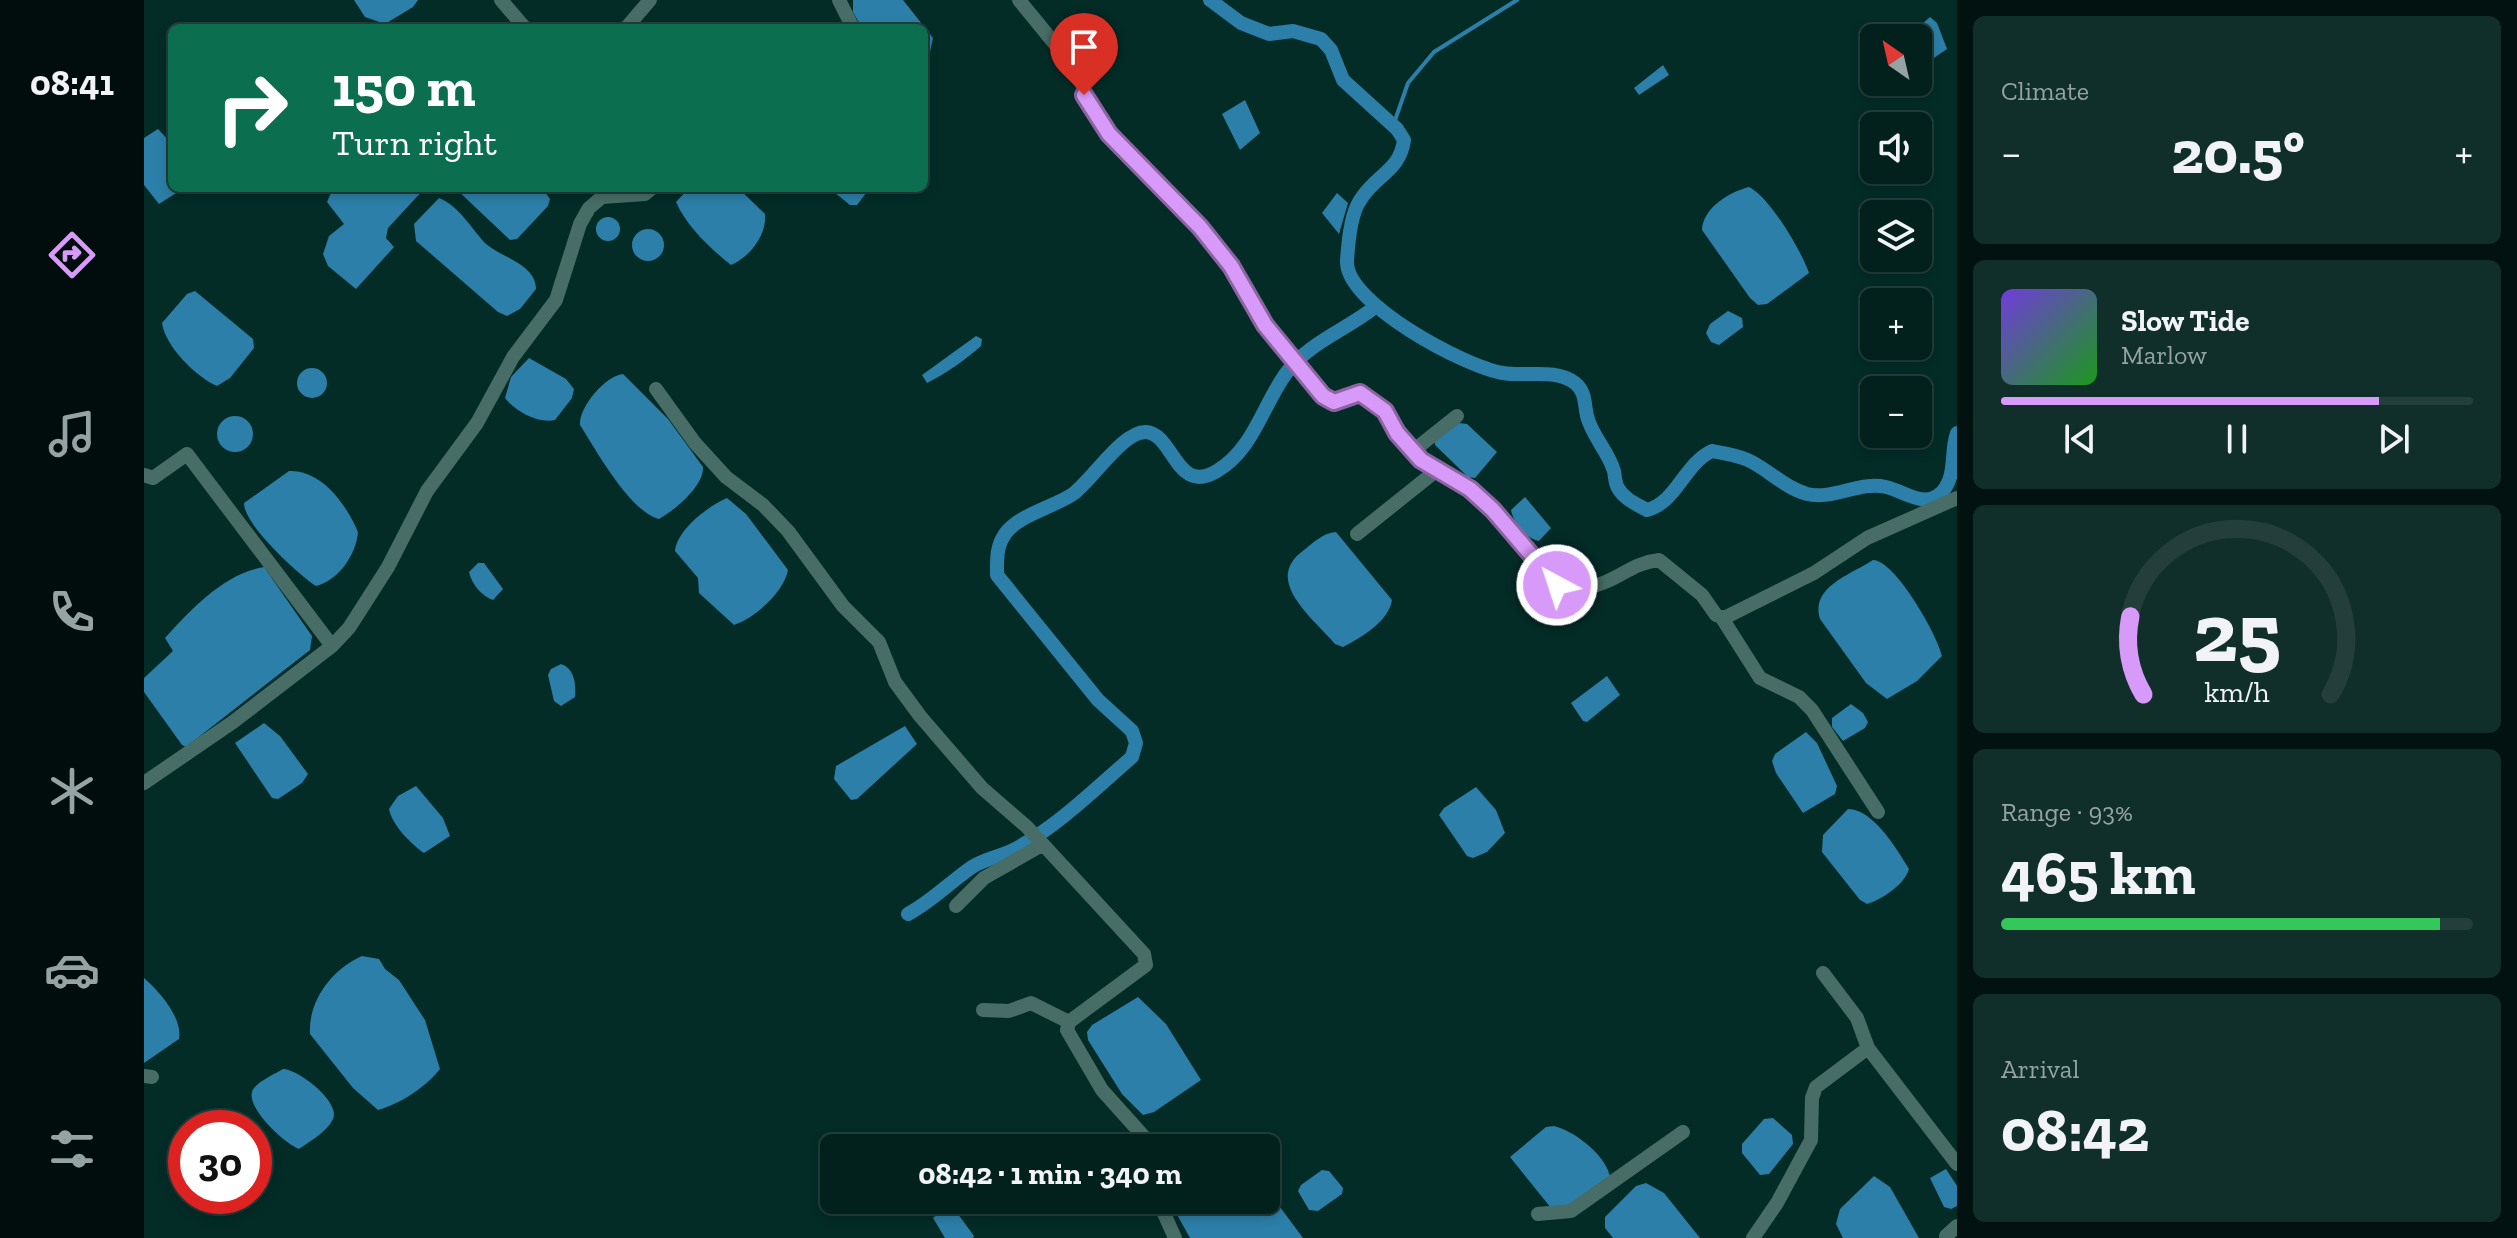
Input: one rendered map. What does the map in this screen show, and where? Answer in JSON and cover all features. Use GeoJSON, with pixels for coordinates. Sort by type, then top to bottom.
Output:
{"type":"FeatureCollection","features":[{"type":"Feature","properties":{"kind":"street"},"geometry":{"type":"LineString","coordinates":[[501,0],[522,24]]}},
{"type":"Feature","properties":{"kind":"street"},"geometry":{"type":"LineString","coordinates":[[629,24],[650,0]]}},
{"type":"Feature","properties":{"kind":"street"},"geometry":{"type":"LineString","coordinates":[[839,0],[851,24]]}},
{"type":"Feature","properties":{"kind":"street"},"geometry":{"type":"LineString","coordinates":[[1019,0],[1077,71],[1092,111],[1200,227],[1231,266],[1265,325],[1303,372],[1334,402],[1360,393],[1374,400],[1413,451],[1437,470],[1470,489],[1493,510],[1557,585],[1591,587],[1610,582],[1648,561],[1659,560],[1722,618],[1760,678],[1799,697],[1812,710],[1878,812]]}},
{"type":"Feature","properties":{"kind":"street"},"geometry":{"type":"LineString","coordinates":[[144,783],[223,729],[332,646],[367,601],[427,491],[477,423],[513,357],[556,300],[580,224],[589,208],[602,197],[647,192]]}},
{"type":"Feature","properties":{"kind":"street"},"geometry":{"type":"LineString","coordinates":[[656,389],[695,443],[726,477],[763,505],[788,531],[843,606],[879,642],[895,682],[982,788],[1027,827],[1144,954],[1146,965],[1069,1022],[1067,1030],[1077,1053],[1102,1090],[1141,1134]]}},
{"type":"Feature","properties":{"kind":"street"},"geometry":{"type":"LineString","coordinates":[[1413,451],[1457,416]]}},
{"type":"Feature","properties":{"kind":"street"},"geometry":{"type":"LineString","coordinates":[[144,475],[153,478],[165,473],[187,454],[332,646]]}},
{"type":"Feature","properties":{"kind":"street"},"geometry":{"type":"LineString","coordinates":[[1357,534],[1437,470]]}},
{"type":"Feature","properties":{"kind":"street"},"geometry":{"type":"LineString","coordinates":[[1722,618],[1814,573],[1879,532],[1957,498]]}},
{"type":"Feature","properties":{"kind":"street"},"geometry":{"type":"LineString","coordinates":[[956,906],[984,878],[1041,844]]}},
{"type":"Feature","properties":{"kind":"street"},"geometry":{"type":"LineString","coordinates":[[1823,973],[1857,1018],[1868,1048],[1957,1164]]}},
{"type":"Feature","properties":{"kind":"street"},"geometry":{"type":"LineString","coordinates":[[983,1010],[1009,1011],[1031,1003],[1069,1022]]}},
{"type":"Feature","properties":{"kind":"street"},"geometry":{"type":"LineString","coordinates":[[1753,1238],[1777,1203],[1811,1140],[1812,1098],[1816,1087],[1868,1048]]}},
{"type":"Feature","properties":{"kind":"street"},"geometry":{"type":"LineString","coordinates":[[1538,1214],[1571,1211],[1683,1132]]}},
{"type":"Feature","properties":{"kind":"street"},"geometry":{"type":"LineString","coordinates":[[1164,1214],[1175,1238]]}},
{"type":"Feature","properties":{"kind":"water"},"geometry":{"type":"Polygon","coordinates":[[[354,0],[418,0],[413,7],[385,24],[365,17],[354,0]]]}},
{"type":"Feature","properties":{"kind":"water"},"geometry":{"type":"Polygon","coordinates":[[[853,0],[903,0],[922,24],[860,24],[853,12],[853,0]]]}},
{"type":"Feature","properties":{"kind":"water"},"geometry":{"type":"Polygon","coordinates":[[[1930,17],[1937,23],[1947,49],[1932,59],[1932,24],[1922,24],[1930,17]]]}},
{"type":"Feature","properties":{"kind":"water"},"geometry":{"type":"Polygon","coordinates":[[[928,32],[933,38],[928,54],[928,32]]]}},
{"type":"Feature","properties":{"kind":"water"},"geometry":{"type":"Polygon","coordinates":[[[1663,65],[1669,75],[1639,95],[1634,88],[1663,65]]]}},
{"type":"Feature","properties":{"kind":"water"},"geometry":{"type":"Polygon","coordinates":[[[1245,100],[1260,133],[1240,150],[1222,114],[1245,100]]]}},
{"type":"Feature","properties":{"kind":"water"},"geometry":{"type":"Polygon","coordinates":[[[158,129],[168,140],[168,192],[178,192],[159,204],[144,185],[144,138],[158,129]]]}},
{"type":"Feature","properties":{"kind":"water"},"geometry":{"type":"Polygon","coordinates":[[[1749,187],[1775,213],[1809,273],[1767,304],[1758,305],[1750,298],[1702,230],[1707,215],[1718,202],[1749,187]]]}},
{"type":"Feature","properties":{"kind":"water"},"geometry":{"type":"Polygon","coordinates":[[[331,192],[421,192],[388,228],[386,238],[394,247],[356,289],[328,266],[323,254],[329,236],[344,224],[327,202],[331,192]]]}},
{"type":"Feature","properties":{"kind":"water"},"geometry":{"type":"Polygon","coordinates":[[[459,192],[545,192],[550,199],[548,206],[517,239],[510,240],[459,192]]]}},
{"type":"Feature","properties":{"kind":"water"},"geometry":{"type":"Polygon","coordinates":[[[685,192],[742,192],[765,214],[763,230],[745,257],[731,265],[693,228],[676,202],[685,192]]]}},
{"type":"Feature","properties":{"kind":"water"},"geometry":{"type":"Polygon","coordinates":[[[834,192],[867,192],[857,205],[850,205],[834,192]]]}},
{"type":"Feature","properties":{"kind":"water"},"geometry":{"type":"Polygon","coordinates":[[[1337,193],[1348,203],[1339,234],[1322,213],[1337,193]]]}},
{"type":"Feature","properties":{"kind":"water"},"geometry":{"type":"Polygon","coordinates":[[[439,198],[459,212],[491,248],[530,273],[536,289],[520,309],[507,316],[498,312],[416,241],[414,224],[439,198]]]}},
{"type":"Feature","properties":{"kind":"water"},"geometry":{"type":"Polygon","coordinates":[[[608,217],[617,220],[620,229],[617,238],[608,241],[599,238],[596,229],[599,220],[608,217]]]}},
{"type":"Feature","properties":{"kind":"water"},"geometry":{"type":"Polygon","coordinates":[[[648,229],[659,234],[664,245],[659,256],[648,261],[637,256],[632,245],[637,234],[648,229]]]}},
{"type":"Feature","properties":{"kind":"water"},"geometry":{"type":"Polygon","coordinates":[[[195,291],[253,339],[254,348],[230,378],[217,386],[183,360],[164,332],[162,323],[187,294],[195,291]]]}},
{"type":"Feature","properties":{"kind":"water"},"geometry":{"type":"Polygon","coordinates":[[[1728,311],[1742,318],[1743,327],[1719,345],[1711,342],[1706,333],[1710,324],[1728,311]]]}},
{"type":"Feature","properties":{"kind":"water"},"geometry":{"type":"Polygon","coordinates":[[[976,336],[982,339],[981,346],[927,383],[922,375],[976,336]]]}},
{"type":"Feature","properties":{"kind":"water"},"geometry":{"type":"Polygon","coordinates":[[[529,358],[566,379],[574,389],[572,398],[555,420],[541,420],[527,415],[505,398],[511,377],[529,358]]]}},
{"type":"Feature","properties":{"kind":"water"},"geometry":{"type":"Polygon","coordinates":[[[312,368],[323,372],[327,383],[323,394],[312,398],[301,394],[297,383],[301,372],[312,368]]]}},
{"type":"Feature","properties":{"kind":"water"},"geometry":{"type":"Polygon","coordinates":[[[623,374],[668,419],[703,467],[694,489],[659,519],[648,514],[625,493],[580,425],[588,401],[601,386],[623,374]]]}},
{"type":"Feature","properties":{"kind":"water"},"geometry":{"type":"Polygon","coordinates":[[[235,416],[247,422],[253,434],[247,446],[235,452],[223,446],[217,434],[223,422],[235,416]]]}},
{"type":"Feature","properties":{"kind":"water"},"geometry":{"type":"Polygon","coordinates":[[[1459,423],[1467,424],[1497,452],[1475,478],[1468,477],[1435,445],[1435,441],[1459,423]]]}},
{"type":"Feature","properties":{"kind":"water"},"geometry":{"type":"Polygon","coordinates":[[[289,471],[301,472],[322,482],[340,500],[358,532],[354,549],[345,565],[332,578],[316,586],[262,536],[246,512],[244,503],[289,471]]]}},
{"type":"Feature","properties":{"kind":"water"},"geometry":{"type":"Polygon","coordinates":[[[1525,497],[1551,528],[1539,541],[1525,533],[1512,515],[1511,510],[1525,497]]]}},
{"type":"Feature","properties":{"kind":"water"},"geometry":{"type":"Polygon","coordinates":[[[727,498],[746,514],[788,570],[781,587],[767,603],[751,617],[734,625],[699,593],[698,578],[675,551],[687,527],[727,498]]]}},
{"type":"Feature","properties":{"kind":"water"},"geometry":{"type":"Polygon","coordinates":[[[1336,532],[1392,600],[1380,622],[1343,647],[1335,644],[1304,610],[1289,586],[1288,574],[1292,562],[1304,550],[1323,536],[1336,532]]]}},
{"type":"Feature","properties":{"kind":"water"},"geometry":{"type":"Polygon","coordinates":[[[1873,560],[1892,572],[1914,600],[1942,656],[1917,681],[1887,699],[1866,683],[1820,619],[1818,608],[1826,590],[1834,583],[1873,560]]]}},
{"type":"Feature","properties":{"kind":"water"},"geometry":{"type":"Polygon","coordinates":[[[478,563],[484,563],[503,589],[493,600],[478,589],[470,577],[469,572],[478,563]]]}},
{"type":"Feature","properties":{"kind":"water"},"geometry":{"type":"Polygon","coordinates":[[[264,567],[312,636],[310,650],[186,747],[144,692],[144,678],[173,651],[165,638],[197,604],[222,584],[264,567]]]}},
{"type":"Feature","properties":{"kind":"water"},"geometry":{"type":"Polygon","coordinates":[[[561,664],[572,673],[575,697],[561,706],[554,701],[548,675],[551,669],[561,664]]]}},
{"type":"Feature","properties":{"kind":"water"},"geometry":{"type":"Polygon","coordinates":[[[1607,676],[1620,695],[1587,722],[1583,721],[1571,703],[1607,676]]]}},
{"type":"Feature","properties":{"kind":"water"},"geometry":{"type":"Polygon","coordinates":[[[1851,704],[1863,713],[1868,722],[1865,728],[1843,741],[1832,727],[1832,718],[1851,704]]]}},
{"type":"Feature","properties":{"kind":"water"},"geometry":{"type":"Polygon","coordinates":[[[264,723],[280,736],[308,774],[302,783],[278,799],[272,798],[235,743],[264,723]]]}},
{"type":"Feature","properties":{"kind":"water"},"geometry":{"type":"Polygon","coordinates":[[[905,726],[917,744],[857,799],[851,800],[834,779],[836,766],[905,726]]]}},
{"type":"Feature","properties":{"kind":"water"},"geometry":{"type":"Polygon","coordinates":[[[1806,732],[1817,743],[1837,786],[1835,794],[1803,813],[1776,773],[1772,761],[1775,754],[1806,732]]]}},
{"type":"Feature","properties":{"kind":"water"},"geometry":{"type":"Polygon","coordinates":[[[416,786],[443,818],[450,836],[424,853],[403,834],[389,809],[398,796],[416,786]]]}},
{"type":"Feature","properties":{"kind":"water"},"geometry":{"type":"Polygon","coordinates":[[[1476,787],[1496,810],[1505,833],[1487,852],[1473,858],[1467,856],[1439,815],[1444,808],[1476,787]]]}},
{"type":"Feature","properties":{"kind":"water"},"geometry":{"type":"Polygon","coordinates":[[[1848,809],[1875,823],[1909,869],[1892,890],[1867,904],[1860,900],[1822,852],[1823,835],[1848,809]]]}},
{"type":"Feature","properties":{"kind":"water"},"geometry":{"type":"Polygon","coordinates":[[[362,956],[379,959],[385,969],[399,980],[425,1020],[440,1069],[412,1094],[378,1110],[353,1088],[310,1034],[313,1010],[324,988],[341,969],[362,956]]]}},
{"type":"Feature","properties":{"kind":"water"},"geometry":{"type":"Polygon","coordinates":[[[144,978],[174,1014],[179,1039],[144,1063],[144,978]]]}},
{"type":"Feature","properties":{"kind":"water"},"geometry":{"type":"Polygon","coordinates":[[[1138,997],[1166,1024],[1201,1080],[1154,1112],[1143,1115],[1122,1094],[1088,1040],[1087,1032],[1092,1025],[1138,997]]]}},
{"type":"Feature","properties":{"kind":"water"},"geometry":{"type":"Polygon","coordinates":[[[283,1069],[308,1080],[331,1104],[333,1119],[327,1128],[299,1149],[285,1140],[272,1129],[272,1110],[257,1110],[252,1099],[252,1092],[283,1069]]]}},
{"type":"Feature","properties":{"kind":"water"},"geometry":{"type":"Polygon","coordinates":[[[1773,1118],[1792,1135],[1793,1144],[1769,1174],[1760,1175],[1742,1153],[1742,1144],[1764,1119],[1773,1118]]]}},
{"type":"Feature","properties":{"kind":"water"},"geometry":{"type":"Polygon","coordinates":[[[1554,1126],[1588,1145],[1602,1160],[1610,1176],[1568,1207],[1551,1208],[1510,1157],[1546,1127],[1554,1126]]]}},
{"type":"Feature","properties":{"kind":"water"},"geometry":{"type":"Polygon","coordinates":[[[1946,1169],[1957,1186],[1957,1206],[1951,1209],[1944,1207],[1930,1178],[1946,1169]]]}},
{"type":"Feature","properties":{"kind":"water"},"geometry":{"type":"Polygon","coordinates":[[[1322,1170],[1329,1171],[1343,1188],[1342,1194],[1318,1211],[1309,1210],[1298,1191],[1301,1185],[1322,1170]]]}},
{"type":"Feature","properties":{"kind":"water"},"geometry":{"type":"Polygon","coordinates":[[[1874,1176],[1890,1187],[1919,1238],[1843,1238],[1836,1224],[1840,1209],[1874,1176]]]}},
{"type":"Feature","properties":{"kind":"water"},"geometry":{"type":"Polygon","coordinates":[[[1646,1183],[1664,1193],[1700,1238],[1613,1238],[1605,1228],[1605,1217],[1636,1186],[1646,1183]]]}},
{"type":"Feature","properties":{"kind":"water"},"geometry":{"type":"Polygon","coordinates":[[[1280,1207],[1303,1238],[1190,1238],[1177,1214],[1280,1214],[1280,1207]]]}},
{"type":"Feature","properties":{"kind":"water"},"geometry":{"type":"Polygon","coordinates":[[[938,1214],[958,1214],[974,1236],[945,1238],[933,1218],[938,1214]]]}},
{"type":"Feature","properties":{"kind":"waterway"},"geometry":{"type":"LineString","coordinates":[[1210,0],[1241,23],[1269,34],[1293,31],[1321,39],[1331,50],[1343,80],[1397,129],[1404,140],[1402,151],[1392,167],[1359,202],[1352,223],[1347,261],[1352,278],[1365,295],[1410,330],[1462,359],[1503,373],[1559,376],[1579,386],[1589,423],[1611,464],[1617,486],[1624,495],[1647,510],[1666,499],[1694,465],[1712,451],[1748,460],[1791,488],[1807,494],[1827,495],[1876,486],[1929,499],[1943,491],[1947,484],[1957,433]]}},
{"type":"Feature","properties":{"kind":"waterway"},"geometry":{"type":"LineString","coordinates":[[1393,126],[1408,83],[1434,52],[1517,0]]}},
{"type":"Feature","properties":{"kind":"waterway"},"geometry":{"type":"LineString","coordinates":[[908,914],[972,867],[1012,851],[1048,828],[1132,757],[1136,743],[1132,731],[1098,700],[997,575],[997,559],[1005,534],[1018,522],[1073,494],[1118,447],[1137,434],[1146,432],[1155,435],[1184,470],[1193,476],[1203,477],[1217,471],[1240,451],[1296,362],[1317,344],[1375,307]]}},
{"type":"Feature","properties":{"kind":"route"},"geometry":{"type":"LineString","coordinates":[[1084,95],[1109,134],[1200,227],[1231,266],[1265,325],[1323,396],[1334,402],[1343,402],[1360,393],[1374,400],[1421,460],[1470,489],[1493,510],[1557,585]]}}]}
